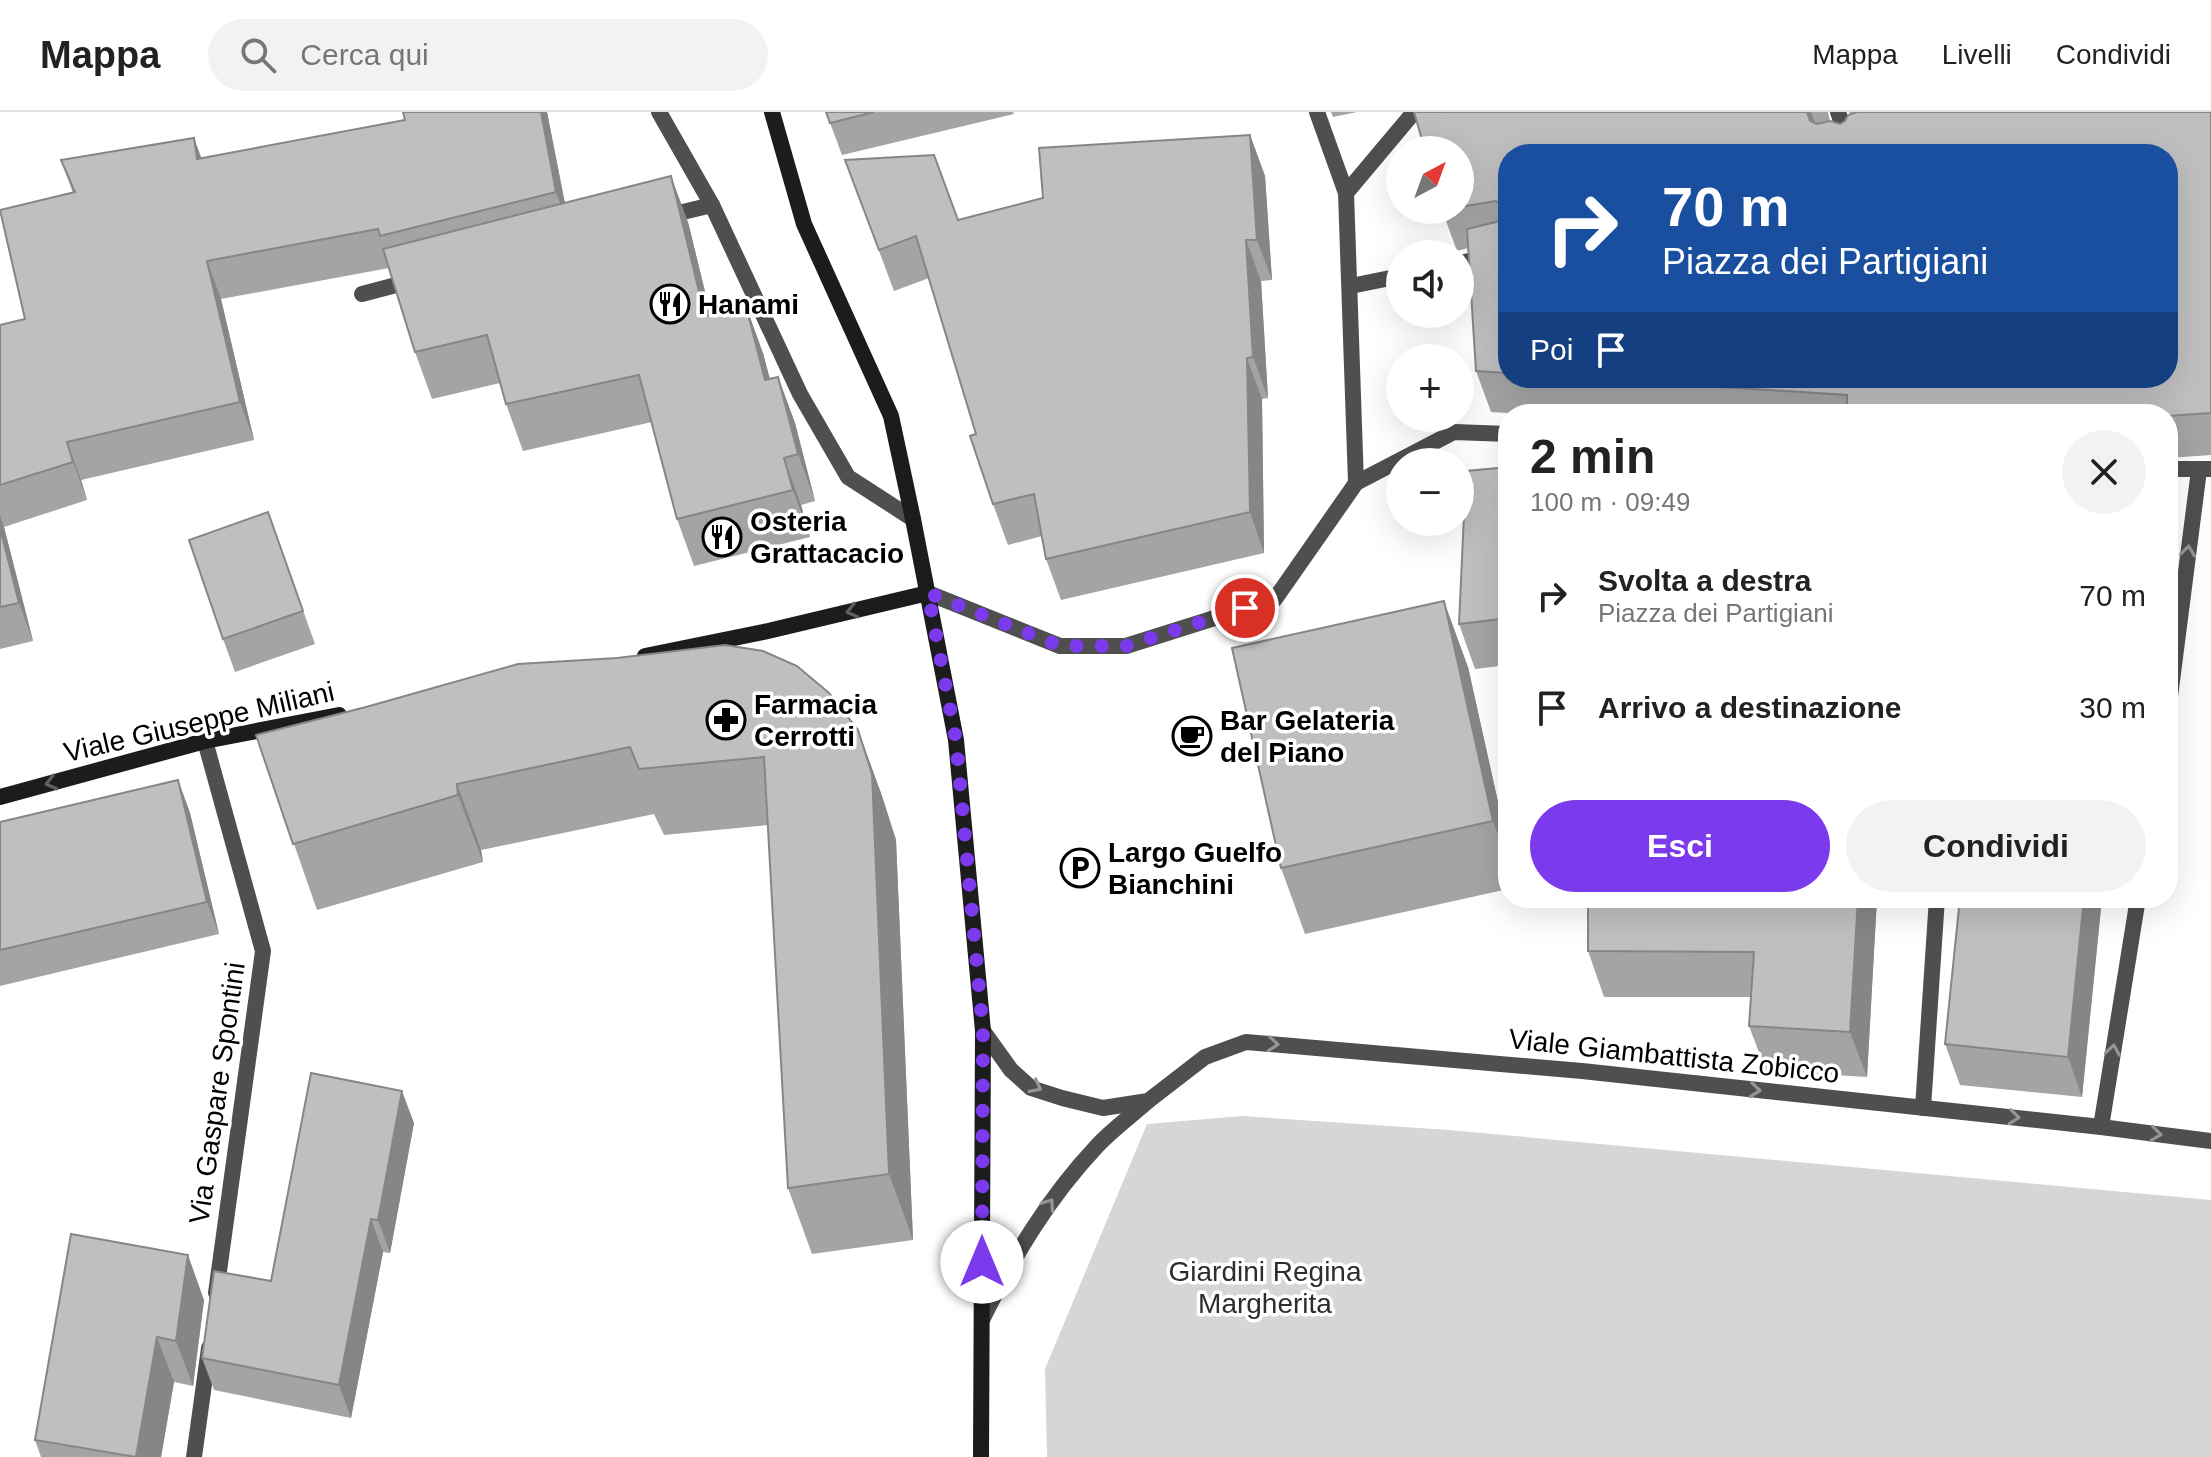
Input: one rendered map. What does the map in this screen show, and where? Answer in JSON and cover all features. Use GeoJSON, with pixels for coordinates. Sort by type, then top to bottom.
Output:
{"type":"FeatureCollection","features":[{"type":"Feature","properties":{"kind":"main road"},"geometry":{"type":"LineString","coordinates":[[772,112],[804,224],[891,416],[956,740],[983,1031],[981,1457]]}},
{"type":"Feature","properties":{"kind":"main road"},"geometry":{"type":"LineString","coordinates":[[624,660],[768,631],[928,593]]}},
{"type":"Feature","properties":{"kind":"main road","name":"Viale Giuseppe Miliani"},"geometry":{"type":"LineString","coordinates":[[0,797],[205,741],[360,711]]}},
{"type":"Feature","properties":{"kind":"street"},"geometry":{"type":"LineString","coordinates":[[659,112],[712,205],[800,394],[848,477],[913,519]]}},
{"type":"Feature","properties":{"kind":"street"},"geometry":{"type":"LineString","coordinates":[[1317,112],[1346,193],[1356,483]]}},
{"type":"Feature","properties":{"kind":"street"},"geometry":{"type":"LineString","coordinates":[[1346,193],[1414,112]]}},
{"type":"Feature","properties":{"kind":"street"},"geometry":{"type":"LineString","coordinates":[[1838,112],[1847,144]]}},
{"type":"Feature","properties":{"kind":"street"},"geometry":{"type":"LineString","coordinates":[[651,220],[712,205]]}},
{"type":"Feature","properties":{"kind":"street"},"geometry":{"type":"LineString","coordinates":[[1474,260],[1498,254]]}},
{"type":"Feature","properties":{"kind":"street"},"geometry":{"type":"LineString","coordinates":[[362,294],[438,274]]}},
{"type":"Feature","properties":{"kind":"street"},"geometry":{"type":"LineString","coordinates":[[1351,286],[1386,279]]}},
{"type":"Feature","properties":{"kind":"street"},"geometry":{"type":"LineString","coordinates":[[928,593],[1060,646],[1126,646],[1275,599],[1356,483],[1454,432],[1498,434]]}},
{"type":"Feature","properties":{"kind":"street"},"geometry":{"type":"LineString","coordinates":[[2178,469],[2205,469],[2178,646]]}},
{"type":"Feature","properties":{"kind":"street","name":"Via Gaspare Spontini"},"geometry":{"type":"LineString","coordinates":[[194,1457],[263,951],[205,741]]}},
{"type":"Feature","properties":{"kind":"street"},"geometry":{"type":"LineString","coordinates":[[1923,1108],[1936,908]]}},
{"type":"Feature","properties":{"kind":"street"},"geometry":{"type":"LineString","coordinates":[[2101,1127],[2136,908]]}},
{"type":"Feature","properties":{"kind":"street","name":"Viale Giambattista Zobicco"},"geometry":{"type":"LineString","coordinates":[[983,1031],[1011,1070],[1031,1088],[1103,1108],[1148,1101]]}},
{"type":"Feature","properties":{"kind":"street","name":"Viale Giambattista Zobicco"},"geometry":{"type":"LineString","coordinates":[[982,1320],[1027,1235],[1059,1190],[1098,1145],[1205,1057],[1246,1042],[1582,1071],[2211,1141]]}},
{"type":"Feature","properties":{"kind":"green space","name":"Giardini Regina Margherita"},"geometry":{"type":"Polygon","coordinates":[[[1242,1116],[1449,1130],[2211,1200],[2211,1457],[1047,1457],[1045,1369],[1147,1124],[1242,1116]]]}},
{"type":"Feature","properties":{"kind":"building"},"geometry":{"type":"Polygon","coordinates":[[[403,112],[541,112],[556,192],[380,236],[378,229],[207,261],[240,402],[67,442],[73,462],[0,485],[0,325],[25,319],[0,210],[75,192],[61,160],[194,138],[197,159],[405,120],[403,112]]]}},
{"type":"Feature","properties":{"kind":"building"},"geometry":{"type":"Polygon","coordinates":[[[826,112],[874,112],[830,123],[826,112]]]}},
{"type":"Feature","properties":{"kind":"building"},"geometry":{"type":"Polygon","coordinates":[[[1414,112],[1807,112],[1810,121],[1817,124],[1830,121],[1840,124],[1848,115],[1857,112],[2211,112],[2211,413],[2178,415],[2178,404],[1847,404],[1847,395],[1737,388],[2178,388],[2178,144],[1498,144],[1498,202],[1474,205],[1474,136],[1421,136],[1414,112]]]}},
{"type":"Feature","properties":{"kind":"building"},"geometry":{"type":"Polygon","coordinates":[[[1250,135],[1257,240],[1246,240],[1253,357],[1247,358],[1250,512],[1046,559],[1034,494],[993,504],[970,436],[976,434],[916,236],[879,250],[845,160],[934,155],[958,220],[1043,198],[1039,148],[1250,135]]]}},
{"type":"Feature","properties":{"kind":"building"},"geometry":{"type":"Polygon","coordinates":[[[671,176],[705,316],[746,306],[765,380],[778,377],[798,454],[784,458],[793,490],[677,519],[639,375],[506,404],[487,335],[415,352],[383,249],[671,176]]]}},
{"type":"Feature","properties":{"kind":"building"},"geometry":{"type":"Polygon","coordinates":[[[1498,221],[1498,372],[1476,371],[1474,240],[1468,240],[1467,229],[1498,221]]]}},
{"type":"Feature","properties":{"kind":"building"},"geometry":{"type":"Polygon","coordinates":[[[1498,468],[1498,619],[1459,624],[1463,536],[1474,536],[1474,470],[1498,468]]]}},
{"type":"Feature","properties":{"kind":"building"},"geometry":{"type":"Polygon","coordinates":[[[268,512],[303,611],[223,639],[189,540],[268,512]]]}},
{"type":"Feature","properties":{"kind":"building"},"geometry":{"type":"Polygon","coordinates":[[[0,528],[19,603],[0,607],[0,528]]]}},
{"type":"Feature","properties":{"kind":"building"},"geometry":{"type":"Polygon","coordinates":[[[1444,601],[1493,821],[1281,868],[1232,648],[1444,601]]]}},
{"type":"Feature","properties":{"kind":"building"},"geometry":{"type":"Polygon","coordinates":[[[725,645],[763,651],[797,666],[829,693],[858,730],[872,774],[889,1174],[788,1188],[764,757],[639,769],[630,747],[457,784],[458,795],[293,844],[256,735],[518,664],[617,658],[725,645]]]}},
{"type":"Feature","properties":{"kind":"building"},"geometry":{"type":"Polygon","coordinates":[[[178,780],[207,902],[0,950],[0,822],[178,780]]]}},
{"type":"Feature","properties":{"kind":"building"},"geometry":{"type":"Polygon","coordinates":[[[1588,908],[1857,908],[1850,1032],[1749,1026],[1754,952],[1588,951],[1588,908]]]}},
{"type":"Feature","properties":{"kind":"building"},"geometry":{"type":"Polygon","coordinates":[[[1959,908],[2083,908],[2068,1057],[1945,1044],[1959,908]]]}},
{"type":"Feature","properties":{"kind":"building"},"geometry":{"type":"Polygon","coordinates":[[[311,1073],[402,1091],[378,1220],[371,1219],[339,1385],[202,1358],[214,1271],[271,1281],[311,1073]]]}},
{"type":"Feature","properties":{"kind":"building"},"geometry":{"type":"Polygon","coordinates":[[[71,1234],[188,1255],[176,1341],[157,1337],[136,1457],[35,1440],[71,1234]]]}},
{"type":"Feature","properties":{"kind":"place","name":"Hanami"},"geometry":{"type":"Point","coordinates":[670,304]}},
{"type":"Feature","properties":{"kind":"place","name":"Osteria Grattacacio"},"geometry":{"type":"Point","coordinates":[722,537]}},
{"type":"Feature","properties":{"kind":"place","name":"Farmacia Cerrotti"},"geometry":{"type":"Point","coordinates":[726,720]}},
{"type":"Feature","properties":{"kind":"place","name":"Bar Gelateria del Piano"},"geometry":{"type":"Point","coordinates":[1192,736]}},
{"type":"Feature","properties":{"kind":"place","name":"Largo Guelfo Bianchini"},"geometry":{"type":"Point","coordinates":[1080,868]}},
{"type":"Feature","properties":{"kind":"route"},"geometry":{"type":"LineString","coordinates":[[982,1262],[983,1031],[956,740],[928,593],[1060,646],[1126,646],[1245,608]]}}]}
